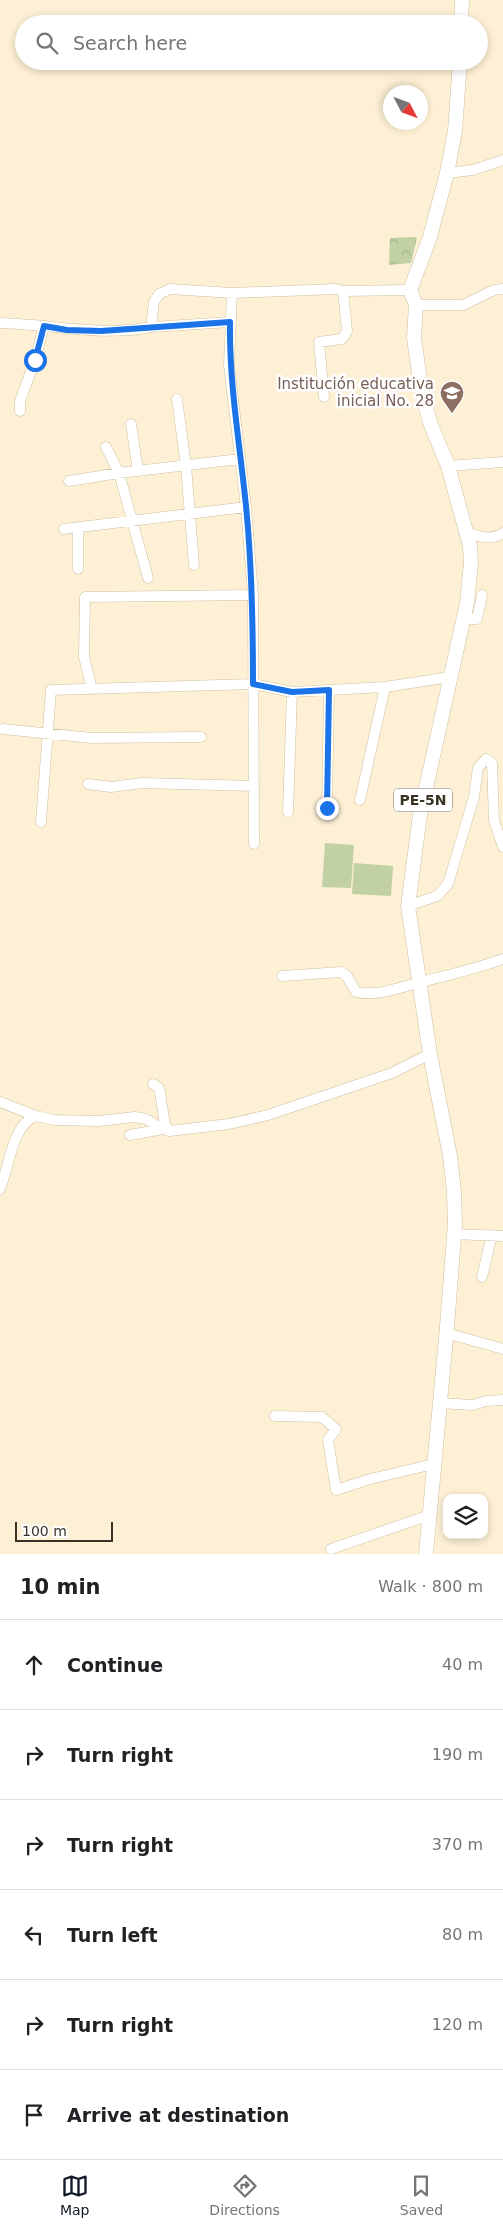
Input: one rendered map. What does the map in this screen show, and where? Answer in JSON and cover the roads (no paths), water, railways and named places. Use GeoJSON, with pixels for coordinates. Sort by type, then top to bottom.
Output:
{"type":"FeatureCollection","features":[{"type":"Feature","properties":{"kind":"highway"},"geometry":{"type":"LineString","coordinates":[[461,15],[462,0]]}},
{"type":"Feature","properties":{"kind":"highway"},"geometry":{"type":"LineString","coordinates":[[410,290],[429,240],[447,173],[455,131],[459,70]]}},
{"type":"Feature","properties":{"kind":"highway","name":"PE-5N"},"geometry":{"type":"LineString","coordinates":[[410,290],[416,305],[414,338],[422,394],[431,425],[448,466],[466,532],[471,563],[464,618],[418,823],[408,906],[430,1054],[450,1156],[454,1192],[446,1333],[426,1554]]}},
{"type":"Feature","properties":{"kind":"street"},"geometry":{"type":"LineString","coordinates":[[447,173],[473,170],[503,160]]}},
{"type":"Feature","properties":{"kind":"street"},"geometry":{"type":"LineString","coordinates":[[151,327],[154,302],[160,294],[170,289],[232,293],[336,289],[343,291],[410,290]]}},
{"type":"Feature","properties":{"kind":"street"},"geometry":{"type":"LineString","coordinates":[[416,305],[463,305],[494,290],[503,289]]}},
{"type":"Feature","properties":{"kind":"street"},"geometry":{"type":"LineString","coordinates":[[324,397],[319,342],[342,339],[347,331],[343,291]]}},
{"type":"Feature","properties":{"kind":"street"},"geometry":{"type":"LineString","coordinates":[[232,293],[229,366],[246,507],[253,595],[254,844]]}},
{"type":"Feature","properties":{"kind":"street"},"geometry":{"type":"LineString","coordinates":[[0,322],[49,326],[67,330],[101,331],[230,322]]}},
{"type":"Feature","properties":{"kind":"street"},"geometry":{"type":"LineString","coordinates":[[20,411],[20,401],[49,326]]}},
{"type":"Feature","properties":{"kind":"street"},"geometry":{"type":"LineString","coordinates":[[177,399],[186,466],[194,565]]}},
{"type":"Feature","properties":{"kind":"street"},"geometry":{"type":"LineString","coordinates":[[131,424],[138,471]]}},
{"type":"Feature","properties":{"kind":"street"},"geometry":{"type":"LineString","coordinates":[[106,447],[119,473],[148,578]]}},
{"type":"Feature","properties":{"kind":"street"},"geometry":{"type":"LineString","coordinates":[[69,481],[119,473],[240,459]]}},
{"type":"Feature","properties":{"kind":"street"},"geometry":{"type":"LineString","coordinates":[[448,466],[503,462]]}},
{"type":"Feature","properties":{"kind":"street"},"geometry":{"type":"LineString","coordinates":[[64,530],[246,507]]}},
{"type":"Feature","properties":{"kind":"street"},"geometry":{"type":"LineString","coordinates":[[78,528],[78,568]]}},
{"type":"Feature","properties":{"kind":"street"},"geometry":{"type":"LineString","coordinates":[[466,532],[485,539],[503,533]]}},
{"type":"Feature","properties":{"kind":"street"},"geometry":{"type":"LineString","coordinates":[[92,689],[84,657],[85,597],[253,595]]}},
{"type":"Feature","properties":{"kind":"street"},"geometry":{"type":"LineString","coordinates":[[464,618],[477,619],[482,595]]}},
{"type":"Feature","properties":{"kind":"street"},"geometry":{"type":"LineString","coordinates":[[40,822],[51,690],[253,684],[292,692],[385,687],[450,677]]}},
{"type":"Feature","properties":{"kind":"street"},"geometry":{"type":"LineString","coordinates":[[360,800],[385,687]]}},
{"type":"Feature","properties":{"kind":"street"},"geometry":{"type":"LineString","coordinates":[[327,808],[329,690]]}},
{"type":"Feature","properties":{"kind":"street"},"geometry":{"type":"LineString","coordinates":[[288,812],[292,692]]}},
{"type":"Feature","properties":{"kind":"street"},"geometry":{"type":"LineString","coordinates":[[3,729],[92,738],[201,737]]}},
{"type":"Feature","properties":{"kind":"street"},"geometry":{"type":"LineString","coordinates":[[408,906],[436,896],[448,884],[474,797],[478,768],[486,759],[492,763],[494,820],[503,847]]}},
{"type":"Feature","properties":{"kind":"street"},"geometry":{"type":"LineString","coordinates":[[88,784],[111,786],[142,783],[254,786]]}},
{"type":"Feature","properties":{"kind":"street"},"geometry":{"type":"LineString","coordinates":[[282,976],[341,972],[347,976],[354,991],[361,993],[404,988],[419,982],[458,974],[503,959]]}},
{"type":"Feature","properties":{"kind":"street"},"geometry":{"type":"LineString","coordinates":[[130,1135],[229,1124],[268,1115],[392,1073],[430,1054]]}},
{"type":"Feature","properties":{"kind":"street"},"geometry":{"type":"LineString","coordinates":[[153,1084],[158,1087],[160,1092],[166,1130]]}},
{"type":"Feature","properties":{"kind":"street"},"geometry":{"type":"LineString","coordinates":[[0,1102],[36,1116],[54,1120],[99,1121],[135,1117],[146,1119],[166,1130]]}},
{"type":"Feature","properties":{"kind":"street"},"geometry":{"type":"LineString","coordinates":[[0,1189],[20,1129],[27,1119],[36,1116]]}},
{"type":"Feature","properties":{"kind":"street"},"geometry":{"type":"LineString","coordinates":[[453,1234],[503,1236]]}},
{"type":"Feature","properties":{"kind":"street"},"geometry":{"type":"LineString","coordinates":[[482,1277],[492,1235]]}},
{"type":"Feature","properties":{"kind":"street"},"geometry":{"type":"LineString","coordinates":[[446,1333],[503,1349]]}},
{"type":"Feature","properties":{"kind":"street"},"geometry":{"type":"LineString","coordinates":[[439,1403],[473,1405],[486,1401],[503,1400]]}},
{"type":"Feature","properties":{"kind":"street"},"geometry":{"type":"LineString","coordinates":[[275,1416],[322,1417],[336,1429],[328,1440],[336,1490],[370,1479],[434,1464]]}},
{"type":"Feature","properties":{"kind":"street"},"geometry":{"type":"LineString","coordinates":[[331,1550],[430,1515]]}},
{"type":"Feature","properties":{"kind":"place","name":"Institución educativa inicial No. 28"},"geometry":{"type":"Point","coordinates":[452,414]}}]}
